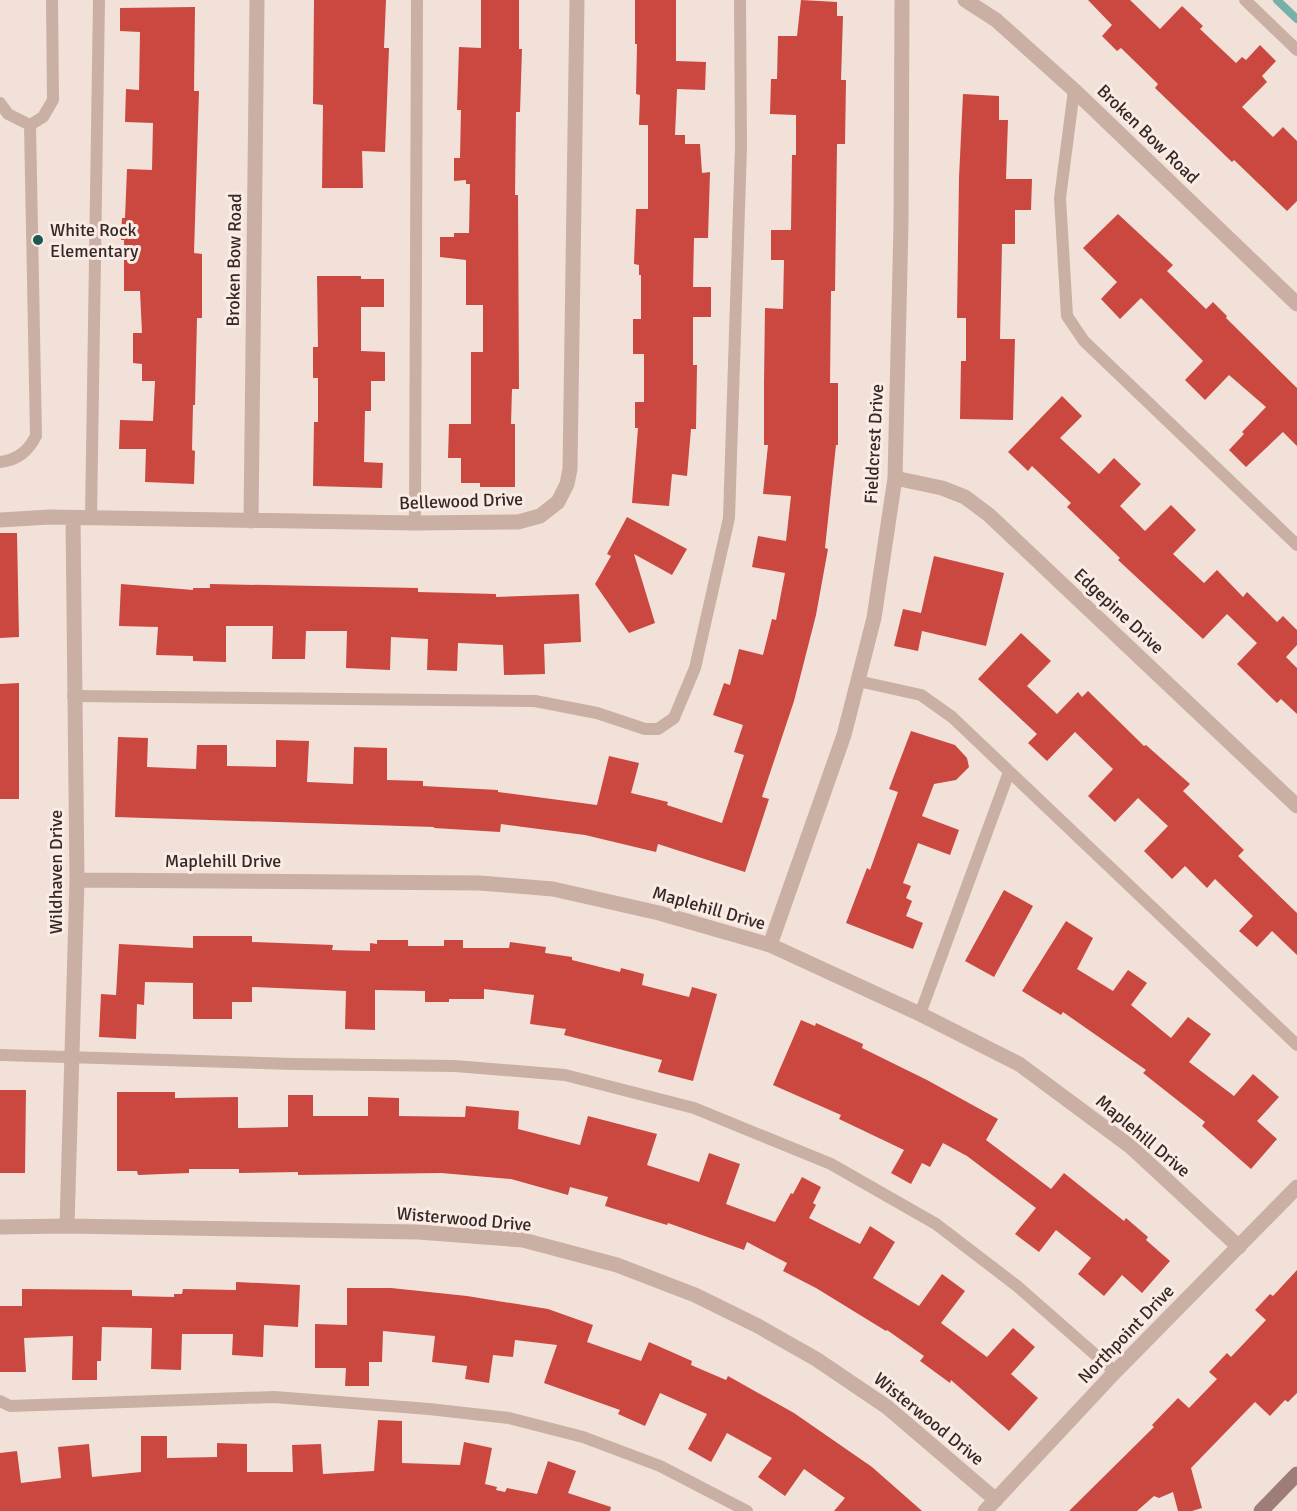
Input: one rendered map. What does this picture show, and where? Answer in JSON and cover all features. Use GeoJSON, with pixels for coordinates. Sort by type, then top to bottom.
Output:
{"type":"FeatureCollection","features":[{"type":"Feature","properties":{"kind":"main road"},"geometry":{"type":"LineString","coordinates":[[1261,1511],[1297,1474]]}},
{"type":"Feature","properties":{"kind":"street","name":"Broken Bow Road"},"geometry":{"type":"LineString","coordinates":[[251,521],[257,0]]}},
{"type":"Feature","properties":{"kind":"street","name":"Bellewood Drive"},"geometry":{"type":"LineString","coordinates":[[0,520],[91,518],[415,523],[518,522],[540,516],[558,502],[567,484],[570,470],[577,0]]}},
{"type":"Feature","properties":{"kind":"street","name":"Fieldcrest Drive"},"geometry":{"type":"LineString","coordinates":[[770,945],[844,735],[874,618],[895,478],[902,0]]}},
{"type":"Feature","properties":{"kind":"street","name":"Broken Bow Road"},"geometry":{"type":"LineString","coordinates":[[965,0],[996,21],[1074,90],[1297,304]]}},
{"type":"Feature","properties":{"kind":"street","name":"Edgepine Drive"},"geometry":{"type":"LineString","coordinates":[[895,478],[942,488],[965,497],[989,515],[1297,806]]}},
{"type":"Feature","properties":{"kind":"street","name":"Wildhaven Drive"},"geometry":{"type":"LineString","coordinates":[[68,1226],[77,880],[73,518]]}},
{"type":"Feature","properties":{"kind":"street","name":"Maplehill Drive"},"geometry":{"type":"LineString","coordinates":[[77,880],[480,883],[553,889],[659,913],[770,945],[920,1014],[1019,1064],[1131,1147],[1239,1247]]}},
{"type":"Feature","properties":{"kind":"street","name":"Northpoint Drive"},"geometry":{"type":"LineString","coordinates":[[991,1505],[1115,1372],[1297,1187]]}},
{"type":"Feature","properties":{"kind":"street","name":"Wisterwood Drive"},"geometry":{"type":"LineString","coordinates":[[0,1227],[68,1226],[430,1233],[523,1240],[617,1265],[695,1296],[758,1326],[816,1359],[887,1407],[991,1505]]}},
{"type":"Feature","properties":{"kind":"lane"},"geometry":{"type":"LineString","coordinates":[[30,125],[43,117],[53,100],[52,0]]}},
{"type":"Feature","properties":{"kind":"lane"},"geometry":{"type":"LineString","coordinates":[[91,518],[99,0]]}},
{"type":"Feature","properties":{"kind":"lane"},"geometry":{"type":"LineString","coordinates":[[415,523],[417,0]]}},
{"type":"Feature","properties":{"kind":"lane"},"geometry":{"type":"LineString","coordinates":[[74,696],[535,701],[597,713],[645,729],[658,729],[674,718],[695,668],[729,518],[741,147],[740,0]]}},
{"type":"Feature","properties":{"kind":"lane"},"geometry":{"type":"LineString","coordinates":[[1245,0],[1297,50]]}},
{"type":"Feature","properties":{"kind":"lane"},"geometry":{"type":"LineString","coordinates":[[1074,90],[1060,198],[1067,316],[1084,341],[1297,545]]}},
{"type":"Feature","properties":{"kind":"lane"},"geometry":{"type":"LineString","coordinates":[[0,103],[8,114],[30,125]]}},
{"type":"Feature","properties":{"kind":"lane"},"geometry":{"type":"LineString","coordinates":[[0,462],[20,457],[31,446],[36,436],[30,125]]}},
{"type":"Feature","properties":{"kind":"lane"},"geometry":{"type":"LineString","coordinates":[[858,681],[921,696],[952,717],[1297,1045]]}},
{"type":"Feature","properties":{"kind":"lane"},"geometry":{"type":"LineString","coordinates":[[920,1014],[1009,772]]}},
{"type":"Feature","properties":{"kind":"lane"},"geometry":{"type":"LineString","coordinates":[[0,1054],[73,1058],[455,1066],[565,1075],[694,1108],[831,1164],[936,1224],[1017,1286],[1115,1372]]}},
{"type":"Feature","properties":{"kind":"lane"},"geometry":{"type":"LineString","coordinates":[[0,1401],[10,1406],[273,1397],[429,1409],[509,1418],[583,1437],[660,1466],[747,1511]]}},
{"type":"Feature","properties":{"kind":"building"},"geometry":{"type":"Polygon","coordinates":[[[314,0],[386,0],[384,48],[389,48],[385,152],[362,151],[363,188],[322,188],[323,105],[313,104],[314,0]]]}},
{"type":"Feature","properties":{"kind":"building"},"geometry":{"type":"Polygon","coordinates":[[[481,0],[519,0],[519,49],[522,49],[520,112],[516,112],[515,195],[518,195],[519,389],[512,389],[511,424],[515,424],[515,487],[480,487],[480,483],[461,483],[461,458],[448,458],[449,424],[471,424],[471,352],[483,352],[483,305],[466,305],[466,260],[440,257],[440,237],[454,237],[454,233],[469,233],[470,184],[466,184],[466,180],[454,181],[454,158],[460,158],[461,110],[457,110],[459,47],[481,48],[481,0]]]}},
{"type":"Feature","properties":{"kind":"building"},"geometry":{"type":"Polygon","coordinates":[[[635,0],[676,0],[676,61],[706,62],[705,90],[677,89],[675,135],[685,135],[685,144],[700,144],[702,173],[710,172],[708,238],[694,238],[693,287],[711,287],[711,317],[693,317],[693,365],[697,365],[696,429],[691,429],[687,476],[672,474],[669,506],[632,503],[638,428],[635,428],[635,402],[644,402],[644,354],[633,354],[633,319],[641,319],[641,275],[639,275],[639,265],[634,264],[636,209],[648,209],[648,125],[639,125],[640,95],[636,94],[635,0]]]}},
{"type":"Feature","properties":{"kind":"building"},"geometry":{"type":"Polygon","coordinates":[[[801,0],[837,2],[837,16],[843,16],[841,80],[846,80],[845,144],[837,144],[835,291],[831,291],[830,383],[838,383],[838,445],[836,445],[825,548],[828,549],[816,615],[794,701],[762,797],[769,799],[745,872],[658,844],[656,852],[585,835],[501,824],[500,832],[434,827],[115,817],[118,737],[148,738],[147,767],[196,769],[197,745],[227,745],[227,766],[276,767],[276,740],[309,741],[307,782],[353,784],[354,747],[387,748],[387,780],[423,781],[423,786],[498,790],[498,792],[597,805],[609,756],[639,763],[631,793],[668,802],[667,805],[722,823],[744,755],[734,752],[743,725],[713,715],[724,683],[730,685],[739,649],[763,655],[772,619],[776,620],[785,573],[752,567],[758,536],[786,541],[791,496],[763,494],[768,445],[764,445],[765,308],[783,309],[784,260],[771,260],[771,230],[791,230],[792,155],[796,155],[796,115],[770,114],[771,79],[777,79],[778,36],[797,36],[801,0]]]}},
{"type":"Feature","properties":{"kind":"building"},"geometry":{"type":"Polygon","coordinates":[[[1088,0],[1130,0],[1160,29],[1182,6],[1203,26],[1200,29],[1236,63],[1242,57],[1246,60],[1260,45],[1276,61],[1262,76],[1267,82],[1242,107],[1273,137],[1283,127],[1297,141],[1297,201],[1287,211],[1155,88],[1158,84],[1121,48],[1117,51],[1102,36],[1112,25],[1088,0]]]}},
{"type":"Feature","properties":{"kind":"building"},"geometry":{"type":"Polygon","coordinates":[[[195,7],[194,91],[199,91],[194,253],[202,254],[202,318],[197,318],[192,450],[195,451],[194,484],[145,482],[146,449],[119,449],[120,420],[153,421],[155,381],[142,381],[142,364],[133,363],[133,333],[142,333],[140,291],[124,291],[124,240],[121,240],[122,218],[125,218],[127,169],[152,170],[153,123],[125,122],[126,89],[139,90],[140,32],[120,31],[120,8],[195,7]]]}},
{"type":"Feature","properties":{"kind":"building"},"geometry":{"type":"Polygon","coordinates":[[[963,94],[999,96],[999,120],[1008,120],[1006,179],[1032,179],[1031,210],[1015,210],[1015,244],[1002,244],[1000,339],[1015,339],[1013,420],[960,419],[961,361],[966,361],[966,318],[957,318],[963,94]]]}},
{"type":"Feature","properties":{"kind":"building"},"geometry":{"type":"Polygon","coordinates":[[[1118,214],[1173,265],[1167,271],[1206,309],[1213,302],[1227,316],[1226,318],[1297,388],[1297,446],[1283,432],[1246,467],[1229,450],[1244,434],[1242,432],[1266,407],[1229,375],[1205,400],[1185,380],[1203,361],[1141,298],[1120,319],[1101,299],[1117,282],[1083,248],[1118,214]]]}},
{"type":"Feature","properties":{"kind":"building"},"geometry":{"type":"Polygon","coordinates":[[[317,276],[361,276],[361,279],[384,279],[384,307],[361,307],[361,351],[385,352],[385,381],[371,381],[371,411],[365,411],[364,462],[383,463],[382,488],[313,486],[314,422],[318,422],[318,378],[313,378],[313,347],[318,347],[317,276]]]}},
{"type":"Feature","properties":{"kind":"building"},"geometry":{"type":"Polygon","coordinates":[[[1062,396],[1082,416],[1060,438],[1099,474],[1114,458],[1141,484],[1120,506],[1145,531],[1171,505],[1196,530],[1173,554],[1204,583],[1217,570],[1243,597],[1247,592],[1277,622],[1283,616],[1297,630],[1297,645],[1286,657],[1297,668],[1297,714],[1281,699],[1277,703],[1237,664],[1257,643],[1227,614],[1203,639],[1118,560],[1120,558],[1067,507],[1071,503],[1032,466],[1028,471],[1008,452],[1062,396]]]}},
{"type":"Feature","properties":{"kind":"building"},"geometry":{"type":"Polygon","coordinates":[[[627,517],[687,549],[672,575],[634,554],[655,623],[629,633],[595,584],[611,556],[607,554],[627,517]]]}},
{"type":"Feature","properties":{"kind":"building"},"geometry":{"type":"Polygon","coordinates":[[[0,533],[17,533],[19,637],[0,638],[0,533]]]}},
{"type":"Feature","properties":{"kind":"building"},"geometry":{"type":"Polygon","coordinates":[[[934,556],[1004,573],[986,646],[922,631],[918,651],[894,646],[903,609],[921,613],[934,556]]]}},
{"type":"Feature","properties":{"kind":"building"},"geometry":{"type":"Polygon","coordinates":[[[121,584],[193,590],[193,588],[210,588],[210,584],[418,588],[418,592],[496,594],[496,597],[579,594],[581,642],[544,644],[545,674],[504,675],[503,645],[458,643],[457,671],[427,670],[428,639],[391,637],[390,670],[346,668],[347,631],[306,631],[305,659],[272,659],[273,626],[226,626],[226,662],[193,661],[193,656],[156,655],[158,627],[119,626],[121,584]]]}},
{"type":"Feature","properties":{"kind":"building"},"geometry":{"type":"Polygon","coordinates":[[[1021,633],[1051,661],[1027,686],[1057,714],[1078,692],[1082,697],[1088,691],[1144,746],[1146,745],[1190,784],[1183,791],[1244,850],[1238,856],[1297,913],[1297,955],[1272,931],[1257,947],[1239,931],[1253,916],[1215,879],[1207,888],[1185,866],[1172,879],[1144,851],[1168,826],[1138,798],[1115,822],[1088,796],[1113,769],[1075,732],[1047,761],[1028,743],[1037,734],[978,679],[1021,633]]]}},
{"type":"Feature","properties":{"kind":"building"},"geometry":{"type":"Polygon","coordinates":[[[19,683],[19,799],[0,799],[0,684],[19,683]]]}},
{"type":"Feature","properties":{"kind":"building"},"geometry":{"type":"Polygon","coordinates":[[[911,731],[955,745],[967,758],[969,767],[956,780],[934,784],[922,816],[959,830],[950,855],[918,843],[903,883],[911,886],[906,898],[912,901],[906,916],[923,923],[913,949],[846,923],[867,868],[870,870],[898,792],[889,789],[911,731]]]}},
{"type":"Feature","properties":{"kind":"building"},"geometry":{"type":"Polygon","coordinates":[[[1004,890],[1033,906],[994,977],[965,961],[1004,890]]]}},
{"type":"Feature","properties":{"kind":"building"},"geometry":{"type":"Polygon","coordinates":[[[1066,921],[1093,938],[1077,969],[1113,991],[1128,970],[1147,983],[1131,1005],[1171,1038],[1188,1017],[1211,1034],[1189,1062],[1234,1096],[1253,1074],[1279,1097],[1257,1121],[1277,1139],[1251,1169],[1202,1126],[1205,1122],[1143,1073],[1146,1070],[1063,1012],[1061,1015],[1022,991],[1066,921]]]}},
{"type":"Feature","properties":{"kind":"building"},"geometry":{"type":"Polygon","coordinates":[[[193,936],[252,936],[252,942],[333,945],[332,950],[370,951],[370,943],[377,944],[377,940],[408,940],[408,946],[444,946],[444,940],[463,940],[463,948],[509,948],[510,942],[546,947],[545,953],[572,957],[572,960],[620,972],[621,968],[644,974],[642,985],[689,997],[692,987],[717,994],[693,1081],[658,1072],[662,1060],[564,1035],[566,1029],[530,1024],[534,995],[484,989],[484,999],[449,999],[449,1002],[425,1002],[425,991],[375,990],[375,1030],[345,1029],[346,991],[252,987],[252,1002],[232,1002],[232,1019],[193,1019],[193,983],[145,982],[144,1005],[137,1004],[136,1039],[99,1037],[101,994],[116,995],[119,944],[193,948],[193,936]]]}},
{"type":"Feature","properties":{"kind":"building"},"geometry":{"type":"Polygon","coordinates":[[[801,1020],[815,1026],[816,1023],[863,1044],[862,1048],[998,1119],[986,1140],[1051,1189],[1064,1173],[1124,1221],[1126,1218],[1170,1261],[1142,1293],[1122,1275],[1104,1296],[1078,1274],[1091,1258],[1056,1230],[1039,1252],[1015,1234],[1036,1208],[967,1156],[943,1143],[930,1167],[922,1163],[911,1184],[891,1173],[904,1150],[839,1119],[841,1115],[773,1085],[801,1020]]]}},
{"type":"Feature","properties":{"kind":"building"},"geometry":{"type":"Polygon","coordinates":[[[0,1090],[26,1090],[25,1173],[0,1173],[0,1090]]]}},
{"type":"Feature","properties":{"kind":"building"},"geometry":{"type":"Polygon","coordinates":[[[117,1092],[175,1092],[175,1098],[238,1097],[238,1128],[288,1127],[288,1095],[313,1095],[313,1116],[368,1116],[368,1097],[399,1098],[399,1116],[465,1117],[466,1106],[519,1111],[518,1129],[580,1145],[588,1116],[657,1134],[647,1165],[699,1182],[709,1153],[740,1164],[726,1204],[775,1222],[802,1177],[821,1187],[813,1203],[816,1205],[809,1218],[860,1244],[870,1226],[895,1242],[873,1278],[919,1306],[942,1274],[965,1291],[941,1323],[987,1357],[1013,1328],[1035,1347],[1011,1374],[1038,1398],[1009,1431],[951,1380],[950,1383],[920,1361],[924,1356],[887,1330],[783,1271],[787,1263],[747,1242],[744,1250],[668,1223],[667,1225],[605,1206],[608,1197],[570,1187],[568,1195],[511,1179],[441,1173],[298,1175],[298,1172],[239,1173],[239,1169],[189,1169],[189,1173],[138,1175],[137,1171],[117,1171],[117,1092]]]}},
{"type":"Feature","properties":{"kind":"building"},"geometry":{"type":"Polygon","coordinates":[[[1297,1270],[1297,1393],[1288,1402],[1285,1400],[1270,1416],[1255,1402],[1191,1468],[1202,1508],[1178,1511],[1173,1492],[1159,1498],[1154,1496],[1137,1511],[1069,1511],[1154,1427],[1152,1425],[1178,1398],[1189,1408],[1217,1379],[1209,1372],[1227,1353],[1231,1357],[1266,1320],[1255,1310],[1270,1294],[1273,1296],[1297,1270]]]}},
{"type":"Feature","properties":{"kind":"building"},"geometry":{"type":"Polygon","coordinates":[[[236,1282],[300,1285],[298,1327],[264,1325],[263,1357],[232,1355],[233,1334],[182,1334],[181,1370],[151,1369],[152,1328],[102,1327],[101,1361],[97,1361],[97,1380],[72,1380],[73,1336],[24,1338],[26,1372],[0,1372],[0,1306],[22,1306],[22,1289],[132,1290],[132,1296],[174,1297],[174,1294],[182,1294],[183,1289],[236,1290],[236,1282]]]}},
{"type":"Feature","properties":{"kind":"building"},"geometry":{"type":"Polygon","coordinates":[[[347,1288],[391,1288],[467,1296],[548,1309],[593,1325],[587,1342],[641,1361],[649,1342],[692,1361],[691,1365],[726,1380],[728,1376],[794,1413],[872,1467],[922,1511],[834,1511],[845,1498],[804,1469],[785,1496],[758,1477],[772,1458],[727,1433],[711,1462],[688,1449],[707,1414],[660,1393],[645,1426],[618,1414],[620,1410],[544,1383],[557,1345],[515,1340],[513,1357],[493,1355],[489,1383],[465,1379],[467,1366],[432,1362],[435,1336],[383,1331],[382,1362],[369,1362],[369,1386],[345,1386],[346,1368],[315,1368],[315,1324],[347,1325],[347,1288]]]}},
{"type":"Feature","properties":{"kind":"building"},"geometry":{"type":"Polygon","coordinates":[[[378,1420],[402,1421],[402,1463],[460,1465],[464,1442],[492,1448],[485,1484],[497,1487],[496,1490],[505,1492],[507,1488],[537,1494],[548,1461],[576,1471],[568,1493],[611,1507],[610,1511],[0,1511],[0,1453],[17,1451],[21,1483],[61,1478],[58,1447],[89,1444],[92,1477],[141,1472],[141,1436],[167,1436],[167,1458],[217,1457],[217,1443],[247,1444],[247,1472],[293,1472],[292,1445],[321,1444],[323,1474],[374,1471],[378,1420]]]}},
{"type":"Feature","properties":{"kind":"waterway"},"geometry":{"type":"LineString","coordinates":[[1277,0],[1297,19]]}},
{"type":"Feature","properties":{"kind":"place","name":"White Rock Elementary"},"geometry":{"type":"Point","coordinates":[38,240]}}]}
